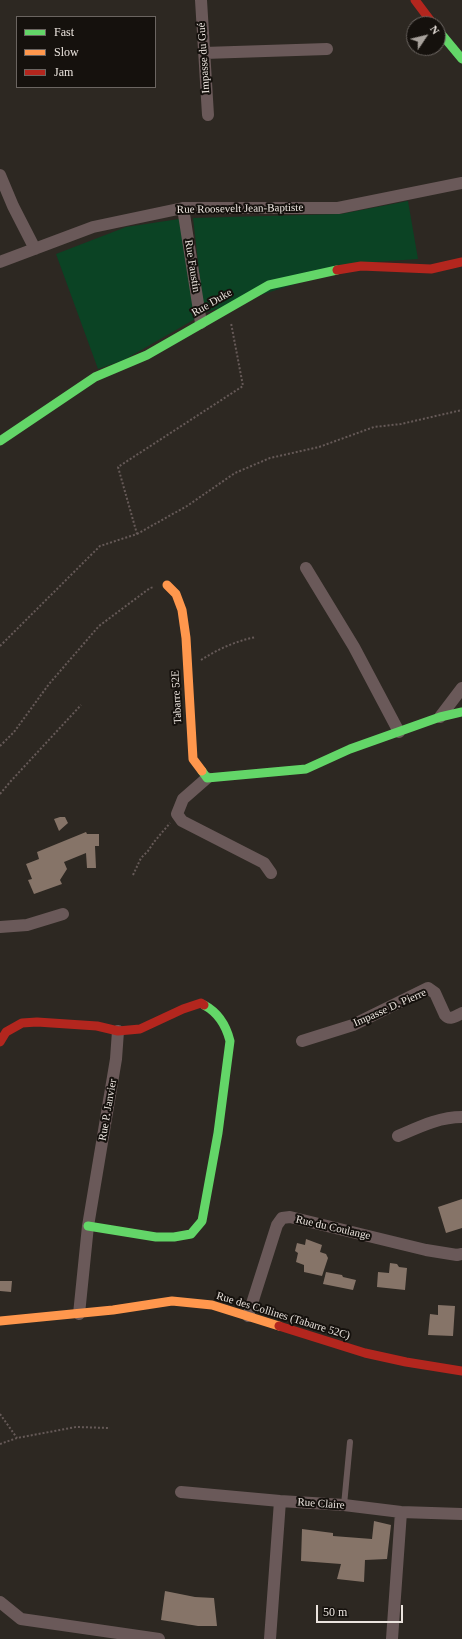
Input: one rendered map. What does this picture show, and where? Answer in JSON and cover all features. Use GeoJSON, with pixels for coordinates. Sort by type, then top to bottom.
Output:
{"type":"FeatureCollection","features":[{"type":"Feature","properties":{"kind":"street","name":"Impasse du Gué"},"geometry":{"type":"LineString","coordinates":[[201,0],[208,115]]}},
{"type":"Feature","properties":{"kind":"street"},"geometry":{"type":"LineString","coordinates":[[415,0],[427,16]]}},
{"type":"Feature","properties":{"kind":"street"},"geometry":{"type":"LineString","coordinates":[[446,40],[462,59]]}},
{"type":"Feature","properties":{"kind":"street"},"geometry":{"type":"LineString","coordinates":[[204,53],[327,49]]}},
{"type":"Feature","properties":{"kind":"street"},"geometry":{"type":"LineString","coordinates":[[0,175],[13,206],[35,249]]}},
{"type":"Feature","properties":{"kind":"street","name":"Rue Roosevelt Jean-Baptiste"},"geometry":{"type":"LineString","coordinates":[[0,262],[94,227],[183,208],[338,208],[462,183]]}},
{"type":"Feature","properties":{"kind":"street","name":"Rue Faustin"},"geometry":{"type":"LineString","coordinates":[[183,208],[201,323]]}},
{"type":"Feature","properties":{"kind":"street","name":"Rue Duke"},"geometry":{"type":"LineString","coordinates":[[0,441],[95,377],[147,355],[228,307],[269,285],[321,273],[361,266],[431,269],[462,262]]}},
{"type":"Feature","properties":{"kind":"street"},"geometry":{"type":"LineString","coordinates":[[306,568],[354,647],[399,732]]}},
{"type":"Feature","properties":{"kind":"street","name":"Tabarre 52E"},"geometry":{"type":"LineString","coordinates":[[167,585],[176,594],[182,610],[186,638],[193,759],[207,778]]}},
{"type":"Feature","properties":{"kind":"street"},"geometry":{"type":"LineString","coordinates":[[440,717],[462,688]]}},
{"type":"Feature","properties":{"kind":"street"},"geometry":{"type":"LineString","coordinates":[[271,873],[264,863],[182,821],[176,814],[183,799],[207,778],[306,769],[350,749],[440,717],[462,712]]}},
{"type":"Feature","properties":{"kind":"street"},"geometry":{"type":"LineString","coordinates":[[0,927],[27,924],[63,914]]}},
{"type":"Feature","properties":{"kind":"street","name":"Impasse D. Pierre"},"geometry":{"type":"LineString","coordinates":[[302,1041],[353,1025],[428,988],[435,993],[447,1018],[451,1018],[462,1013]]}},
{"type":"Feature","properties":{"kind":"street"},"geometry":{"type":"LineString","coordinates":[[0,1042],[6,1032],[22,1023],[37,1022],[97,1026],[118,1031],[140,1029],[183,1009],[201,1003],[213,1009],[228,1030],[230,1041],[218,1133],[202,1221],[191,1234],[174,1237],[156,1237],[88,1226]]}},
{"type":"Feature","properties":{"kind":"street","name":"Rue P. Janvier"},"geometry":{"type":"LineString","coordinates":[[79,1314],[88,1226],[116,1059],[118,1031]]}},
{"type":"Feature","properties":{"kind":"street"},"geometry":{"type":"LineString","coordinates":[[398,1136],[430,1122],[449,1117],[462,1116]]}},
{"type":"Feature","properties":{"kind":"street","name":"Rue du Coulange"},"geometry":{"type":"LineString","coordinates":[[248,1316],[277,1224],[282,1218],[290,1218],[426,1250],[457,1255],[462,1254]]}},
{"type":"Feature","properties":{"kind":"street","name":"Rue des Collines (Tabarre 52C)"},"geometry":{"type":"LineString","coordinates":[[0,1321],[79,1314],[172,1301],[212,1305],[325,1342],[365,1353],[406,1362],[462,1371]]}},
{"type":"Feature","properties":{"kind":"street","name":"Rue Claire"},"geometry":{"type":"LineString","coordinates":[[181,1492],[344,1505],[401,1512],[462,1514]]}},
{"type":"Feature","properties":{"kind":"street"},"geometry":{"type":"LineString","coordinates":[[270,1639],[280,1501]]}},
{"type":"Feature","properties":{"kind":"street"},"geometry":{"type":"LineString","coordinates":[[392,1639],[401,1512]]}},
{"type":"Feature","properties":{"kind":"street"},"geometry":{"type":"LineString","coordinates":[[0,1602],[21,1619],[159,1639]]}},
{"type":"Feature","properties":{"kind":"lane"},"geometry":{"type":"LineString","coordinates":[[344,1505],[350,1442]]}},
{"type":"Feature","properties":{"kind":"path"},"geometry":{"type":"LineString","coordinates":[[137,534],[118,466],[243,386],[228,307]]}},
{"type":"Feature","properties":{"kind":"path"},"geometry":{"type":"LineString","coordinates":[[0,646],[100,546],[137,534],[187,506],[235,473],[270,458],[319,447],[374,428],[401,424],[462,410]]}},
{"type":"Feature","properties":{"kind":"path"},"geometry":{"type":"LineString","coordinates":[[0,746],[14,732],[49,684],[98,626],[150,588],[167,585]]}},
{"type":"Feature","properties":{"kind":"path"},"geometry":{"type":"LineString","coordinates":[[188,668],[214,651],[242,639],[256,637]]}},
{"type":"Feature","properties":{"kind":"path"},"geometry":{"type":"LineString","coordinates":[[0,794],[81,705]]}},
{"type":"Feature","properties":{"kind":"path"},"geometry":{"type":"LineString","coordinates":[[133,875],[141,858],[176,814]]}},
{"type":"Feature","properties":{"kind":"path"},"geometry":{"type":"LineString","coordinates":[[0,1414],[17,1438]]}},
{"type":"Feature","properties":{"kind":"path"},"geometry":{"type":"LineString","coordinates":[[0,1444],[17,1438],[76,1427],[110,1428]]}},
{"type":"Feature","properties":{"kind":"green space"},"geometry":{"type":"Polygon","coordinates":[[[408,201],[418,259],[361,263],[204,313],[193,218],[341,214],[408,201]]]}},
{"type":"Feature","properties":{"kind":"green space"},"geometry":{"type":"Polygon","coordinates":[[[179,219],[195,319],[124,360],[98,369],[56,254],[126,227],[179,219]]]}},
{"type":"Feature","properties":{"kind":"building"},"geometry":{"type":"Polygon","coordinates":[[[65,817],[68,823],[59,831],[54,819],[65,817]]]}},
{"type":"Feature","properties":{"kind":"building"},"geometry":{"type":"Polygon","coordinates":[[[86,832],[87,834],[99,834],[99,846],[95,846],[96,868],[87,868],[86,853],[64,862],[67,869],[60,880],[62,884],[34,894],[28,880],[32,879],[26,864],[39,859],[37,852],[86,832]]]}},
{"type":"Feature","properties":{"kind":"building"},"geometry":{"type":"Polygon","coordinates":[[[462,1199],[462,1228],[446,1233],[438,1207],[462,1199]]]}},
{"type":"Feature","properties":{"kind":"building"},"geometry":{"type":"Polygon","coordinates":[[[306,1239],[322,1245],[320,1252],[326,1254],[328,1258],[322,1276],[304,1272],[304,1265],[296,1262],[298,1253],[295,1251],[297,1243],[305,1245],[306,1239]]]}},
{"type":"Feature","properties":{"kind":"building"},"geometry":{"type":"Polygon","coordinates":[[[390,1263],[397,1264],[399,1267],[407,1268],[405,1290],[377,1287],[378,1272],[389,1273],[390,1263]]]}},
{"type":"Feature","properties":{"kind":"building"},"geometry":{"type":"Polygon","coordinates":[[[326,1272],[342,1275],[343,1277],[356,1280],[353,1290],[323,1284],[326,1272]]]}},
{"type":"Feature","properties":{"kind":"building"},"geometry":{"type":"Polygon","coordinates":[[[0,1281],[12,1281],[11,1292],[0,1291],[0,1281]]]}},
{"type":"Feature","properties":{"kind":"building"},"geometry":{"type":"Polygon","coordinates":[[[438,1305],[455,1306],[453,1336],[428,1335],[430,1314],[438,1315],[438,1305]]]}},
{"type":"Feature","properties":{"kind":"building"},"geometry":{"type":"Polygon","coordinates":[[[374,1521],[391,1525],[387,1559],[365,1560],[364,1582],[337,1579],[341,1564],[301,1561],[302,1529],[333,1533],[333,1536],[372,1539],[374,1521]]]}},
{"type":"Feature","properties":{"kind":"building"},"geometry":{"type":"Polygon","coordinates":[[[165,1591],[195,1597],[214,1598],[217,1626],[198,1626],[161,1620],[165,1591]]]}},
{"type":"Feature","properties":{"kind":"traffic: fast"},"geometry":{"type":"LineString","coordinates":[[446,40],[462,59]]}},
{"type":"Feature","properties":{"kind":"traffic: fast"},"geometry":{"type":"LineString","coordinates":[[0,441],[95,377],[147,355],[269,285],[337,270]]}},
{"type":"Feature","properties":{"kind":"traffic: fast"},"geometry":{"type":"LineString","coordinates":[[202,771],[207,778],[306,769],[350,749],[440,717],[462,712]]}},
{"type":"Feature","properties":{"kind":"traffic: fast"},"geometry":{"type":"LineString","coordinates":[[88,1226],[156,1237],[174,1237],[191,1234],[202,1221],[218,1133],[230,1041],[221,1020],[214,1012],[204,1005]]}},
{"type":"Feature","properties":{"kind":"traffic: slow"},"geometry":{"type":"LineString","coordinates":[[167,585],[176,594],[182,610],[186,638],[193,759],[202,771]]}},
{"type":"Feature","properties":{"kind":"traffic: slow"},"geometry":{"type":"LineString","coordinates":[[0,1321],[113,1310],[172,1301],[212,1305],[279,1326]]}},
{"type":"Feature","properties":{"kind":"traffic: jam"},"geometry":{"type":"LineString","coordinates":[[415,0],[427,16]]}},
{"type":"Feature","properties":{"kind":"traffic: jam"},"geometry":{"type":"LineString","coordinates":[[337,270],[361,266],[431,269],[462,262]]}},
{"type":"Feature","properties":{"kind":"traffic: jam"},"geometry":{"type":"LineString","coordinates":[[0,1042],[6,1032],[22,1023],[37,1022],[97,1026],[118,1031],[140,1029],[183,1009],[201,1003],[204,1005]]}},
{"type":"Feature","properties":{"kind":"traffic: jam"},"geometry":{"type":"LineString","coordinates":[[279,1326],[365,1353],[406,1362],[462,1371]]}}]}
